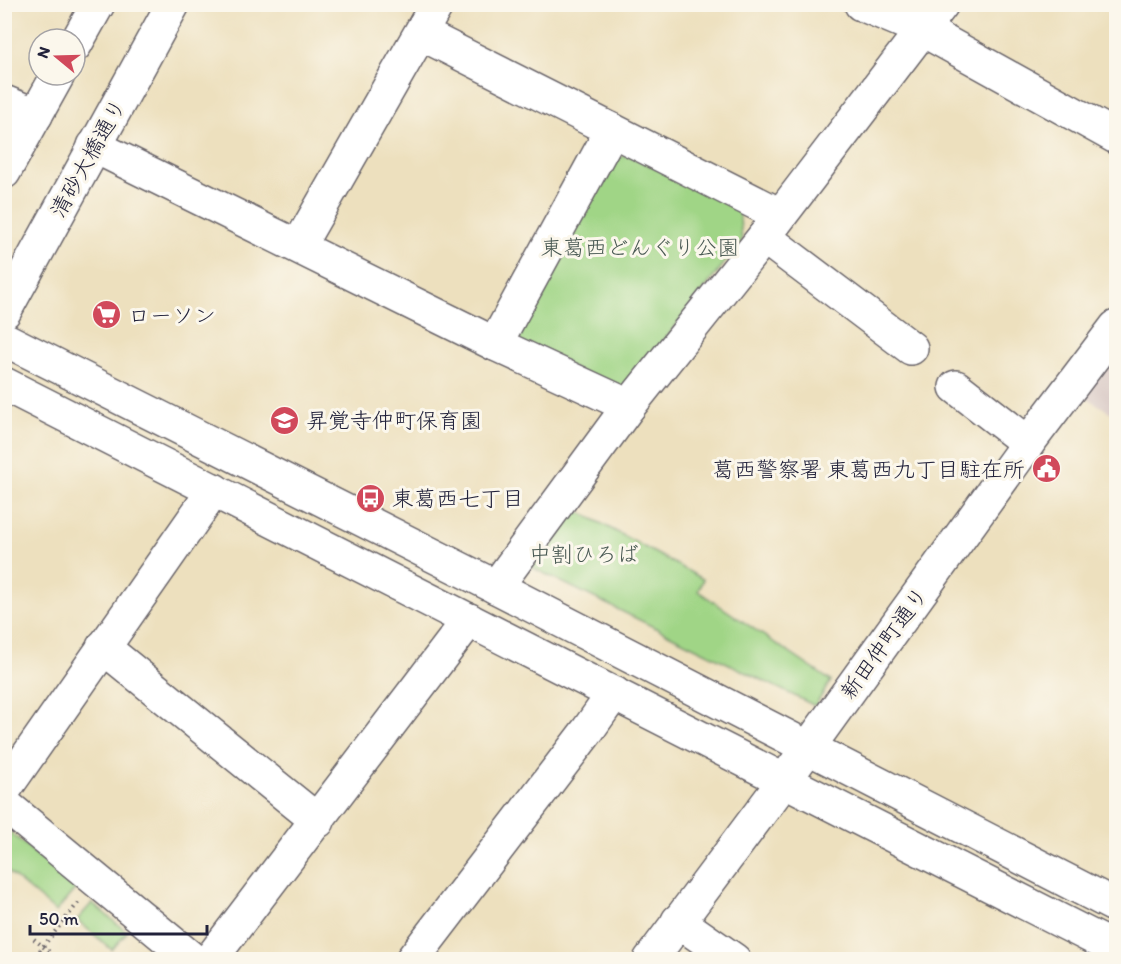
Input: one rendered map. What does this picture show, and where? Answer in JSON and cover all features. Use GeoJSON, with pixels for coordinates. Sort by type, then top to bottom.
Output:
{"type":"FeatureCollection","features":[{"type":"Feature","properties":{"kind":"street"},"geometry":{"type":"LineString","coordinates":[[85,27],[98,4]]}},
{"type":"Feature","properties":{"kind":"street","name":"清砂大橋通り"},"geometry":{"type":"LineString","coordinates":[[4,312],[173,4]]}},
{"type":"Feature","properties":{"kind":"street"},"geometry":{"type":"LineString","coordinates":[[298,245],[422,34],[437,4]]}},
{"type":"Feature","properties":{"kind":"street"},"geometry":{"type":"LineString","coordinates":[[861,4],[933,17],[1116,137]]}},
{"type":"Feature","properties":{"kind":"street"},"geometry":{"type":"LineString","coordinates":[[496,587],[630,406],[933,17]]}},
{"type":"Feature","properties":{"kind":"street"},"geometry":{"type":"LineString","coordinates":[[422,34],[612,130],[772,226],[911,348]]}},
{"type":"Feature","properties":{"kind":"street"},"geometry":{"type":"LineString","coordinates":[[4,172],[51,87]]}},
{"type":"Feature","properties":{"kind":"street"},"geometry":{"type":"LineString","coordinates":[[4,102],[36,115]]}},
{"type":"Feature","properties":{"kind":"street"},"geometry":{"type":"LineString","coordinates":[[495,344],[612,130]]}},
{"type":"Feature","properties":{"kind":"street"},"geometry":{"type":"LineString","coordinates":[[94,146],[495,344],[630,406]]}},
{"type":"Feature","properties":{"kind":"street","name":"新田仲町通り"},"geometry":{"type":"LineString","coordinates":[[650,960],[784,781],[1028,443],[1116,327]]}},
{"type":"Feature","properties":{"kind":"street"},"geometry":{"type":"LineString","coordinates":[[4,339],[496,587],[1116,906]]}},
{"type":"Feature","properties":{"kind":"street"},"geometry":{"type":"LineString","coordinates":[[4,384],[1116,949]]}},
{"type":"Feature","properties":{"kind":"street"},"geometry":{"type":"LineString","coordinates":[[956,387],[1028,443]]}},
{"type":"Feature","properties":{"kind":"street"},"geometry":{"type":"LineString","coordinates":[[4,790],[214,490]]}},
{"type":"Feature","properties":{"kind":"street"},"geometry":{"type":"LineString","coordinates":[[210,960],[469,620]]}},
{"type":"Feature","properties":{"kind":"street"},"geometry":{"type":"LineString","coordinates":[[103,647],[318,821]]}},
{"type":"Feature","properties":{"kind":"street"},"geometry":{"type":"LineString","coordinates":[[412,960],[614,693]]}},
{"type":"Feature","properties":{"kind":"street"},"geometry":{"type":"LineString","coordinates":[[4,804],[193,960]]}},
{"type":"Feature","properties":{"kind":"street"},"geometry":{"type":"LineString","coordinates":[[678,921],[734,960]]}},
{"type":"Feature","properties":{"kind":"path"},"geometry":{"type":"LineString","coordinates":[[32,960],[96,880]]}},
{"type":"Feature","properties":{"kind":"path"},"geometry":{"type":"LineString","coordinates":[[34,939],[59,960]]}},
{"type":"Feature","properties":{"kind":"shaded area"},"geometry":{"type":"Polygon","coordinates":[[[1116,351],[1116,416],[1084,396],[1116,351]]]}},
{"type":"Feature","properties":{"kind":"green space","name":"東葛西どんぐり公園"},"geometry":{"type":"Polygon","coordinates":[[[628,155],[739,208],[742,241],[623,393],[511,338],[601,161],[628,155]]]}},
{"type":"Feature","properties":{"kind":"green space","name":"中割ひろば"},"geometry":{"type":"Polygon","coordinates":[[[571,507],[703,579],[698,591],[831,681],[815,706],[531,567],[571,507]]]}},
{"type":"Feature","properties":{"kind":"green space"},"geometry":{"type":"Polygon","coordinates":[[[4,827],[76,888],[56,912],[5,869],[4,827]]]}},
{"type":"Feature","properties":{"kind":"green space"},"geometry":{"type":"Polygon","coordinates":[[[92,903],[127,932],[112,950],[77,920],[92,903]]]}},
{"type":"Feature","properties":{"kind":"place","name":"ローソン"},"geometry":{"type":"Point","coordinates":[107,315]}},
{"type":"Feature","properties":{"kind":"place","name":"昇覚寺仲町保育園"},"geometry":{"type":"Point","coordinates":[285,420]}},
{"type":"Feature","properties":{"kind":"place","name":"葛西警察署 東葛西九丁目駐在所"},"geometry":{"type":"Point","coordinates":[1046,469]}},
{"type":"Feature","properties":{"kind":"place","name":"東葛西七丁目"},"geometry":{"type":"Point","coordinates":[371,498]}}]}
